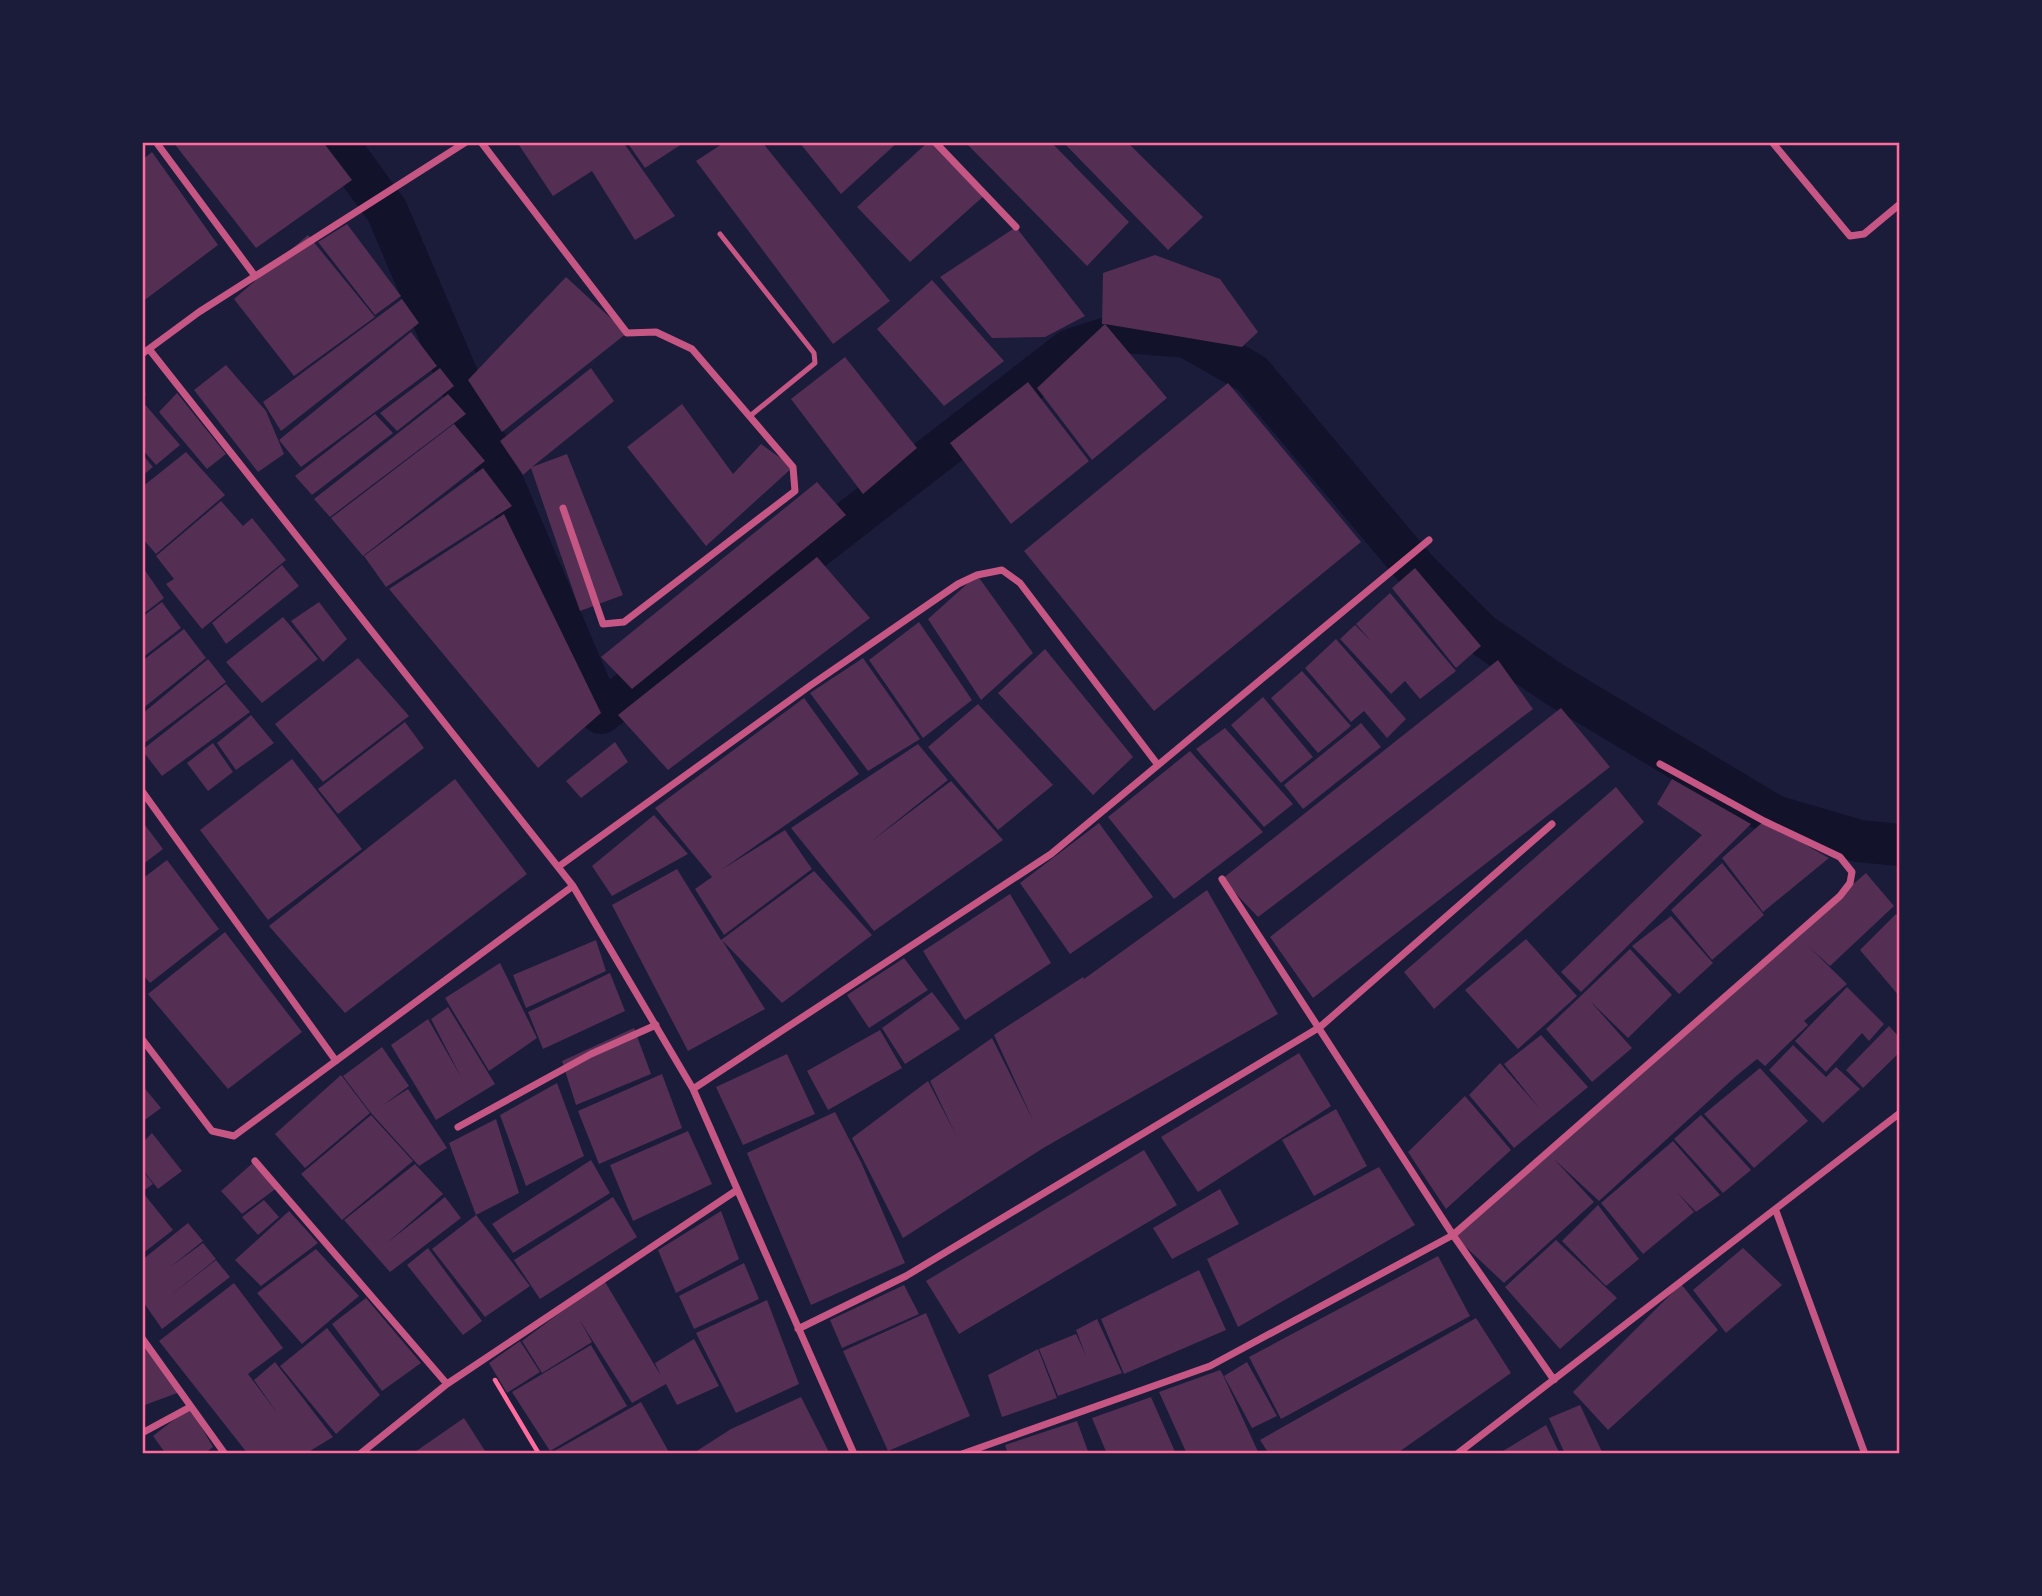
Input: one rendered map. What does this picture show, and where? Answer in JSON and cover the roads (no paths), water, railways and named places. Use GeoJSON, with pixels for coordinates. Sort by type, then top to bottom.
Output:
{"type":"FeatureCollection","features":[{"type":"Feature","properties":{"kind":"street"},"geometry":{"type":"LineString","coordinates":[[156,142],[255,276]]}},
{"type":"Feature","properties":{"kind":"street"},"geometry":{"type":"LineString","coordinates":[[142,354],[255,276],[466,142]]}},
{"type":"Feature","properties":{"kind":"street"},"geometry":{"type":"LineString","coordinates":[[481,142],[627,333],[656,332],[692,349],[793,467],[795,491],[624,622],[603,624],[563,508]]}},
{"type":"Feature","properties":{"kind":"street"},"geometry":{"type":"LineString","coordinates":[[935,142],[1016,227]]}},
{"type":"Feature","properties":{"kind":"street"},"geometry":{"type":"LineString","coordinates":[[1772,142],[1850,236],[1864,234],[1900,204]]}},
{"type":"Feature","properties":{"kind":"street"},"geometry":{"type":"LineString","coordinates":[[149,349],[573,886],[693,1089],[854,1454]]}},
{"type":"Feature","properties":{"kind":"street"},"geometry":{"type":"LineString","coordinates":[[693,1089],[1051,854],[1429,540]]}},
{"type":"Feature","properties":{"kind":"street"},"geometry":{"type":"LineString","coordinates":[[558,867],[811,685],[958,584],[977,575],[1002,570],[1020,583],[1158,765]]}},
{"type":"Feature","properties":{"kind":"street"},"geometry":{"type":"LineString","coordinates":[[962,1454],[1210,1366],[1453,1235],[1840,896],[1850,883],[1852,872],[1840,857],[1765,821],[1660,764]]}},
{"type":"Feature","properties":{"kind":"street"},"geometry":{"type":"LineString","coordinates":[[142,791],[336,1061]]}},
{"type":"Feature","properties":{"kind":"street"},"geometry":{"type":"LineString","coordinates":[[798,1329],[906,1276],[1320,1027],[1552,824]]}},
{"type":"Feature","properties":{"kind":"street"},"geometry":{"type":"LineString","coordinates":[[1222,879],[1453,1235],[1554,1380]]}},
{"type":"Feature","properties":{"kind":"street"},"geometry":{"type":"LineString","coordinates":[[142,1039],[212,1131],[234,1136],[573,886]]}},
{"type":"Feature","properties":{"kind":"street"},"geometry":{"type":"LineString","coordinates":[[458,1128],[592,1054],[656,1025]]}},
{"type":"Feature","properties":{"kind":"street"},"geometry":{"type":"LineString","coordinates":[[1457,1454],[1900,1113]]}},
{"type":"Feature","properties":{"kind":"street"},"geometry":{"type":"LineString","coordinates":[[255,1161],[447,1384]]}},
{"type":"Feature","properties":{"kind":"street"},"geometry":{"type":"LineString","coordinates":[[360,1454],[447,1384],[737,1190]]}},
{"type":"Feature","properties":{"kind":"street"},"geometry":{"type":"LineString","coordinates":[[1776,1211],[1866,1454]]}},
{"type":"Feature","properties":{"kind":"street"},"geometry":{"type":"LineString","coordinates":[[142,1338],[225,1454]]}},
{"type":"Feature","properties":{"kind":"street"},"geometry":{"type":"LineString","coordinates":[[142,1433],[190,1406]]}},
{"type":"Feature","properties":{"kind":"lane"},"geometry":{"type":"LineString","coordinates":[[720,234],[814,353],[815,363],[750,416]]}},
{"type":"Feature","properties":{"kind":"waterway"},"geometry":{"type":"LineString","coordinates":[[337,142],[387,211],[601,713],[1070,350],[1126,332],[1187,337],[1252,374],[1415,568],[1481,634],[1554,684],[1774,816],[1859,841],[1900,845]]}}]}
